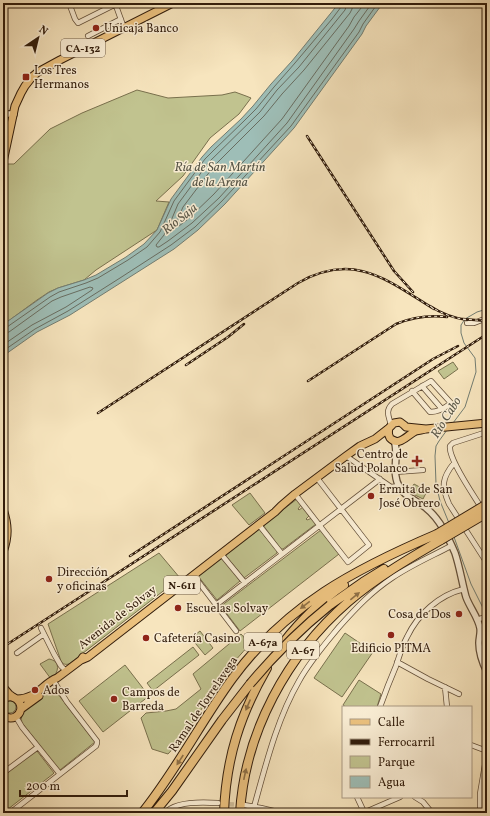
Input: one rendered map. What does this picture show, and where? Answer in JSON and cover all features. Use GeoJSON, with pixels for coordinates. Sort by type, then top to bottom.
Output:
{"type":"FeatureCollection","features":[{"type":"Feature","properties":{"kind":"highway","name":"A-67"},"geometry":{"type":"LineString","coordinates":[[240,813],[245,774],[256,736],[282,679],[294,661],[322,626],[348,602],[388,572],[487,504]]}},
{"type":"Feature","properties":{"kind":"highway","name":"A-67"},"geometry":{"type":"LineString","coordinates":[[224,813],[227,774],[237,734],[255,690],[267,666],[279,648],[318,604],[330,594],[370,569],[439,537],[487,512]]}},
{"type":"Feature","properties":{"kind":"highway","name":"Ramal de Torrelavega"},"geometry":{"type":"LineString","coordinates":[[154,813],[250,684],[304,626],[330,605],[376,573],[439,537]]}},
{"type":"Feature","properties":{"kind":"highway","name":"Ramal de Torrelavega"},"geometry":{"type":"LineString","coordinates":[[139,812],[165,783],[232,680],[251,655],[276,629],[303,606],[337,583],[391,555],[439,537]]}},
{"type":"Feature","properties":{"kind":"main road","name":"CA-132"},"geometry":{"type":"LineString","coordinates":[[3,162],[15,106],[28,81],[38,72],[60,60],[173,3]]}},
{"type":"Feature","properties":{"kind":"main road","name":"N-611"},"geometry":{"type":"LineString","coordinates":[[375,439],[392,425],[402,423],[406,427],[426,429]]}},
{"type":"Feature","properties":{"kind":"main road","name":"N-611"},"geometry":{"type":"LineString","coordinates":[[375,439],[392,439],[399,441],[416,431],[487,423]]}},
{"type":"Feature","properties":{"kind":"main road"},"geometry":{"type":"LineString","coordinates":[[392,425],[389,435],[392,439]]}},
{"type":"Feature","properties":{"kind":"main road"},"geometry":{"type":"LineString","coordinates":[[405,438],[408,433],[406,427]]}},
{"type":"Feature","properties":{"kind":"main road","name":"Avenida de Solvay"},"geometry":{"type":"LineString","coordinates":[[21,709],[35,699],[57,679],[63,669],[88,657],[259,525],[295,494],[360,446],[375,439]]}},
{"type":"Feature","properties":{"kind":"main road","name":"Avenida de Solvay"},"geometry":{"type":"LineString","coordinates":[[81,660],[101,642],[249,527],[281,506]]}},
{"type":"Feature","properties":{"kind":"main road"},"geometry":{"type":"LineString","coordinates":[[3,508],[7,519],[8,530],[7,540],[3,552]]}},
{"type":"Feature","properties":{"kind":"main road","name":"Avenida de Solvay"},"geometry":{"type":"LineString","coordinates":[[15,698],[22,699],[31,696],[53,680],[57,679]]}},
{"type":"Feature","properties":{"kind":"main road"},"geometry":{"type":"LineString","coordinates":[[3,687],[20,704],[21,709]]}},
{"type":"Feature","properties":{"kind":"main road","name":"N-611"},"geometry":{"type":"LineString","coordinates":[[3,700],[7,697],[15,698]]}},
{"type":"Feature","properties":{"kind":"main road","name":"N-611"},"geometry":{"type":"LineString","coordinates":[[16,716],[21,709]]}},
{"type":"Feature","properties":{"kind":"main road"},"geometry":{"type":"LineString","coordinates":[[4,718],[12,718],[16,716]]}},
{"type":"Feature","properties":{"kind":"street"},"geometry":{"type":"LineString","coordinates":[[69,3],[78,23],[115,4],[124,28]]}},
{"type":"Feature","properties":{"kind":"street"},"geometry":{"type":"LineString","coordinates":[[88,36],[121,19]]}},
{"type":"Feature","properties":{"kind":"street"},"geometry":{"type":"LineString","coordinates":[[3,114],[14,114]]}},
{"type":"Feature","properties":{"kind":"street"},"geometry":{"type":"LineString","coordinates":[[467,323],[474,323],[487,318]]}},
{"type":"Feature","properties":{"kind":"street"},"geometry":{"type":"LineString","coordinates":[[392,425],[387,412],[390,407],[412,392],[431,381],[451,403],[445,408],[430,412],[412,392]]}},
{"type":"Feature","properties":{"kind":"street"},"geometry":{"type":"LineString","coordinates":[[422,386],[442,409]]}},
{"type":"Feature","properties":{"kind":"street"},"geometry":{"type":"LineString","coordinates":[[487,432],[453,443],[449,449],[454,463],[487,517]]}},
{"type":"Feature","properties":{"kind":"street"},"geometry":{"type":"LineString","coordinates":[[396,458],[405,438]]}},
{"type":"Feature","properties":{"kind":"street"},"geometry":{"type":"LineString","coordinates":[[392,439],[397,450],[395,472],[399,486],[405,494],[432,513],[442,527],[458,563],[467,598],[483,618],[480,628],[479,644],[480,655],[487,672]]}},
{"type":"Feature","properties":{"kind":"street"},"geometry":{"type":"LineString","coordinates":[[346,456],[391,487],[399,486]]}},
{"type":"Feature","properties":{"kind":"street"},"geometry":{"type":"LineString","coordinates":[[454,463],[448,470],[444,481],[443,487],[445,495],[449,504],[487,563]]}},
{"type":"Feature","properties":{"kind":"street"},"geometry":{"type":"LineString","coordinates":[[395,472],[423,470]]}},
{"type":"Feature","properties":{"kind":"street"},"geometry":{"type":"LineString","coordinates":[[295,494],[348,562],[369,545],[317,478]]}},
{"type":"Feature","properties":{"kind":"street"},"geometry":{"type":"LineString","coordinates":[[216,605],[380,479]]}},
{"type":"Feature","properties":{"kind":"street"},"geometry":{"type":"LineString","coordinates":[[259,525],[282,554]]}},
{"type":"Feature","properties":{"kind":"street"},"geometry":{"type":"LineString","coordinates":[[254,806],[269,753],[289,700],[300,679],[324,645],[355,609],[380,586],[399,573],[451,546]]}},
{"type":"Feature","properties":{"kind":"street"},"geometry":{"type":"LineString","coordinates":[[222,554],[245,583]]}},
{"type":"Feature","properties":{"kind":"street"},"geometry":{"type":"LineString","coordinates":[[194,576],[236,632]]}},
{"type":"Feature","properties":{"kind":"street"},"geometry":{"type":"LineString","coordinates":[[380,706],[406,638],[412,628],[428,608],[441,598],[464,589]]}},
{"type":"Feature","properties":{"kind":"street"},"geometry":{"type":"LineString","coordinates":[[41,628],[63,669]]}},
{"type":"Feature","properties":{"kind":"street"},"geometry":{"type":"LineString","coordinates":[[17,653],[44,634]]}},
{"type":"Feature","properties":{"kind":"street"},"geometry":{"type":"LineString","coordinates":[[397,662],[459,694]]}},
{"type":"Feature","properties":{"kind":"street"},"geometry":{"type":"LineString","coordinates":[[10,813],[96,746],[97,742],[67,702],[57,679]]}},
{"type":"Feature","properties":{"kind":"street"},"geometry":{"type":"LineString","coordinates":[[445,687],[447,706]]}},
{"type":"Feature","properties":{"kind":"street"},"geometry":{"type":"LineString","coordinates":[[16,716],[38,747],[60,774]]}},
{"type":"Feature","properties":{"kind":"street"},"geometry":{"type":"LineString","coordinates":[[472,745],[487,752],[480,794],[480,806],[487,806]]}},
{"type":"Feature","properties":{"kind":"street"},"geometry":{"type":"LineString","coordinates":[[3,773],[38,747]]}},
{"type":"Feature","properties":{"kind":"street"},"geometry":{"type":"LineString","coordinates":[[358,798],[365,813],[398,798]]}},
{"type":"Feature","properties":{"kind":"street"},"geometry":{"type":"LineString","coordinates":[[418,798],[432,813]]}},
{"type":"Feature","properties":{"kind":"street"},"geometry":{"type":"LineString","coordinates":[[167,812],[171,808],[191,803],[218,803]]}},
{"type":"Feature","properties":{"kind":"street"},"geometry":{"type":"LineString","coordinates":[[244,805],[282,813]]}},
{"type":"Feature","properties":{"kind":"street"},"geometry":{"type":"LineString","coordinates":[[110,813],[124,811],[139,812]]}},
{"type":"Feature","properties":{"kind":"green space"},"geometry":{"type":"Polygon","coordinates":[[[137,90],[168,98],[222,95],[235,92],[251,98],[239,114],[210,138],[183,176],[156,201],[169,202],[157,230],[96,270],[84,280],[49,292],[3,325],[3,179],[6,164],[14,164],[50,129],[82,113],[137,90]]]}},
{"type":"Feature","properties":{"kind":"green space"},"geometry":{"type":"Polygon","coordinates":[[[453,362],[458,369],[444,379],[438,371],[453,362]]]}},
{"type":"Feature","properties":{"kind":"green space"},"geometry":{"type":"Polygon","coordinates":[[[414,484],[427,491],[423,499],[409,492],[414,484]]]}},
{"type":"Feature","properties":{"kind":"green space"},"geometry":{"type":"Polygon","coordinates":[[[250,493],[265,513],[249,525],[232,505],[250,493]]]}},
{"type":"Feature","properties":{"kind":"green space"},"geometry":{"type":"Polygon","coordinates":[[[297,499],[301,505],[298,509],[299,510],[303,507],[309,516],[306,519],[312,518],[316,524],[281,549],[263,525],[297,499]]]}},
{"type":"Feature","properties":{"kind":"green space"},"geometry":{"type":"Polygon","coordinates":[[[259,529],[277,553],[244,578],[226,554],[259,529]]]}},
{"type":"Feature","properties":{"kind":"green space"},"geometry":{"type":"Polygon","coordinates":[[[321,530],[339,554],[240,631],[221,606],[321,530]]]}},
{"type":"Feature","properties":{"kind":"green space"},"geometry":{"type":"Polygon","coordinates":[[[159,553],[180,578],[69,664],[63,663],[48,624],[159,553]]]}},
{"type":"Feature","properties":{"kind":"green space"},"geometry":{"type":"Polygon","coordinates":[[[222,557],[240,581],[217,600],[198,576],[222,557]]]}},
{"type":"Feature","properties":{"kind":"green space"},"geometry":{"type":"Polygon","coordinates":[[[200,631],[213,648],[205,655],[191,638],[200,631]]]}},
{"type":"Feature","properties":{"kind":"green space"},"geometry":{"type":"Polygon","coordinates":[[[345,633],[373,652],[342,697],[314,678],[345,633]]]}},
{"type":"Feature","properties":{"kind":"green space"},"geometry":{"type":"Polygon","coordinates":[[[241,634],[250,644],[224,674],[184,736],[168,754],[152,749],[141,718],[146,713],[176,709],[201,689],[193,674],[241,634]]]}},
{"type":"Feature","properties":{"kind":"green space"},"geometry":{"type":"Polygon","coordinates":[[[193,647],[199,655],[153,691],[147,683],[193,647]]]}},
{"type":"Feature","properties":{"kind":"green space"},"geometry":{"type":"Polygon","coordinates":[[[49,659],[56,662],[58,668],[56,674],[51,679],[40,664],[49,659]]]}},
{"type":"Feature","properties":{"kind":"green space","name":"Campos de Barreda"},"geometry":{"type":"Polygon","coordinates":[[[125,665],[149,696],[103,732],[79,701],[125,665]]]}},
{"type":"Feature","properties":{"kind":"green space"},"geometry":{"type":"Polygon","coordinates":[[[359,680],[381,694],[377,706],[343,705],[359,680]]]}},
{"type":"Feature","properties":{"kind":"green space"},"geometry":{"type":"Polygon","coordinates":[[[51,689],[54,689],[95,742],[60,770],[21,720],[24,711],[51,689]]]}},
{"type":"Feature","properties":{"kind":"green space"},"geometry":{"type":"Polygon","coordinates":[[[12,701],[15,702],[15,712],[8,713],[5,712],[4,705],[5,702],[12,701]]]}},
{"type":"Feature","properties":{"kind":"green space"},"geometry":{"type":"Polygon","coordinates":[[[37,751],[54,773],[3,813],[3,776],[37,751]]]}},
{"type":"Feature","properties":{"kind":"water","name":"Ría de San Martín de la Arena"},"geometry":{"type":"Polygon","coordinates":[[[339,3],[383,3],[294,128],[225,204],[198,230],[174,249],[70,315],[37,332],[3,356],[3,325],[8,321],[48,293],[96,275],[144,244],[157,230],[171,199],[202,157],[253,106],[339,3]]]}},
{"type":"Feature","properties":{"kind":"waterway","name":"Río Cabo"},"geometry":{"type":"LineString","coordinates":[[453,423],[465,407],[476,372],[475,358],[464,343],[461,333],[461,325],[465,319],[477,312],[487,309]]}},
{"type":"Feature","properties":{"kind":"waterway","name":"Río Cabo"},"geometry":{"type":"LineString","coordinates":[[447,430],[436,446],[435,456],[436,484],[440,501],[449,523]]}},
{"type":"Feature","properties":{"kind":"waterway","name":"Río Cabo"},"geometry":{"type":"LineString","coordinates":[[454,537],[471,584],[486,614]]}},
{"type":"Feature","properties":{"kind":"tunnel"},"geometry":{"type":"LineString","coordinates":[[223,804],[242,805]]}},
{"type":"Feature","properties":{"kind":"railway"},"geometry":{"type":"LineString","coordinates":[[307,136],[394,271],[413,292]]}},
{"type":"Feature","properties":{"kind":"railway"},"geometry":{"type":"LineString","coordinates":[[98,413],[298,283],[318,274],[336,269],[369,273],[401,288],[434,309]]}},
{"type":"Feature","properties":{"kind":"railway"},"geometry":{"type":"LineString","coordinates":[[430,306],[448,315],[467,320]]}},
{"type":"Feature","properties":{"kind":"railway"},"geometry":{"type":"LineString","coordinates":[[308,381],[396,324],[421,317],[447,317]]}},
{"type":"Feature","properties":{"kind":"railway"},"geometry":{"type":"LineString","coordinates":[[463,319],[487,321]]}},
{"type":"Feature","properties":{"kind":"railway"},"geometry":{"type":"LineString","coordinates":[[186,365],[228,337],[244,324]]}},
{"type":"Feature","properties":{"kind":"railway"},"geometry":{"type":"LineString","coordinates":[[3,647],[487,334]]}},
{"type":"Feature","properties":{"kind":"railway"},"geometry":{"type":"LineString","coordinates":[[130,556],[433,359],[458,346]]}},
{"type":"Feature","properties":{"kind":"place","name":"Unicaja Banco"},"geometry":{"type":"Point","coordinates":[96,28]}},
{"type":"Feature","properties":{"kind":"place","name":"Los Tres Hermanos"},"geometry":{"type":"Point","coordinates":[26,77]}},
{"type":"Feature","properties":{"kind":"place","name":"Centro de Salud Polanco"},"geometry":{"type":"Point","coordinates":[417,461]}},
{"type":"Feature","properties":{"kind":"place","name":"Ermita de San José Obrero"},"geometry":{"type":"Point","coordinates":[371,496]}},
{"type":"Feature","properties":{"kind":"place","name":"Dirección y oficinas"},"geometry":{"type":"Point","coordinates":[49,579]}},
{"type":"Feature","properties":{"kind":"place","name":"Escuelas Solvay"},"geometry":{"type":"Point","coordinates":[178,608]}},
{"type":"Feature","properties":{"kind":"place","name":"Cosa de Dos"},"geometry":{"type":"Point","coordinates":[459,614]}},
{"type":"Feature","properties":{"kind":"place","name":"Edificio PITMA"},"geometry":{"type":"Point","coordinates":[391,635]}},
{"type":"Feature","properties":{"kind":"place","name":"Cafetería Casino"},"geometry":{"type":"Point","coordinates":[146,638]}},
{"type":"Feature","properties":{"kind":"place","name":"Ados"},"geometry":{"type":"Point","coordinates":[35,690]}},
{"type":"Feature","properties":{"kind":"place","name":"Campos de Barreda"},"geometry":{"type":"Point","coordinates":[114,699]}},
{"type":"Feature","properties":{"kind":"water label","name":"Río Saja"},"geometry":{"type":"Point","coordinates":[179,218]}}]}
